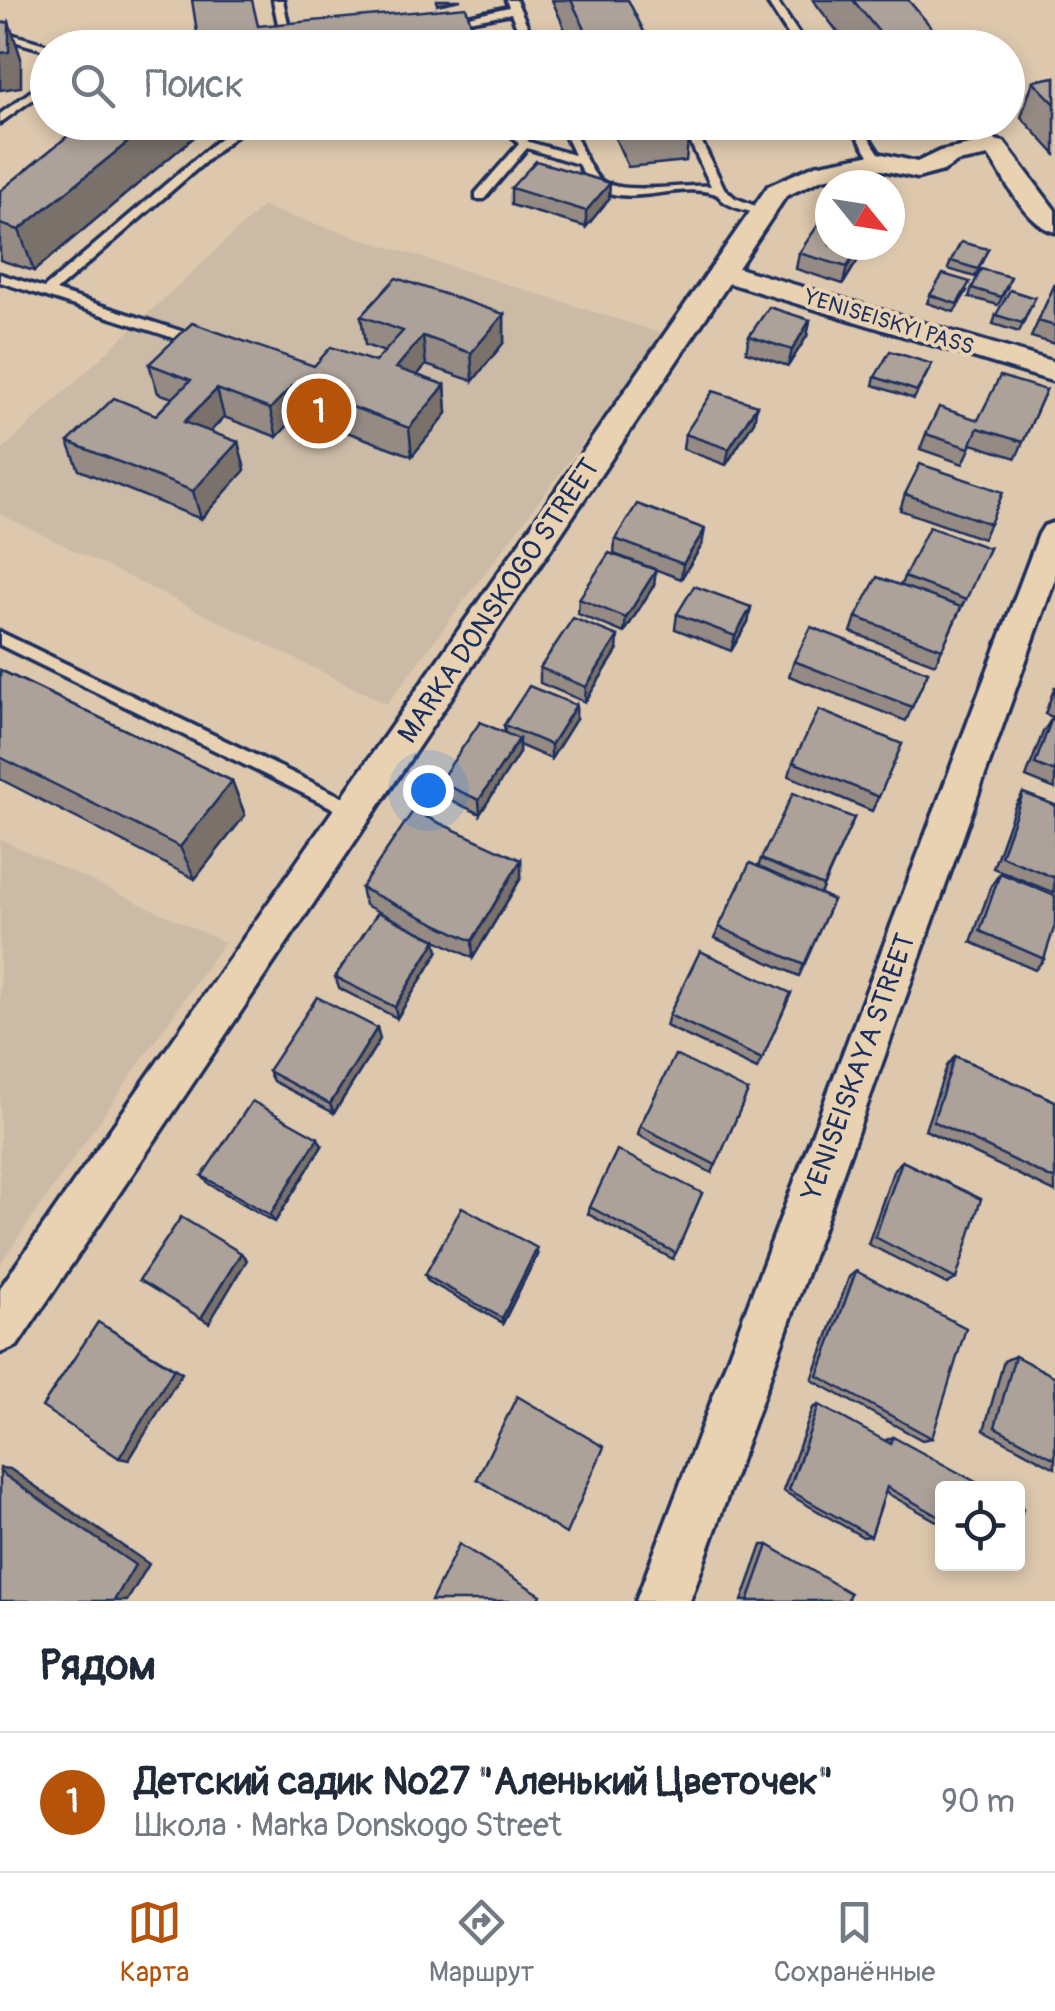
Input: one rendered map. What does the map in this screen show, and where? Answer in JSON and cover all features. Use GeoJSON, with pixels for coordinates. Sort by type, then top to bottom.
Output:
{"type":"FeatureCollection","features":[{"type":"Feature","properties":{"kind":"street","name":"MARKA DONSKOGO STREET"},"geometry":{"type":"LineString","coordinates":[[0,1329],[357,812],[777,191],[796,181],[878,161],[917,170],[977,140]]}},
{"type":"Feature","properties":{"kind":"street","name":"MARKA DONSKOGO STREET"},"geometry":{"type":"LineString","coordinates":[[990,140],[1041,212],[1055,224]]}},
{"type":"Feature","properties":{"kind":"street","name":"YENISEISKYI PASS"},"geometry":{"type":"LineString","coordinates":[[723,272],[1055,372]]}},
{"type":"Feature","properties":{"kind":"street","name":"YENISEISKAYA STREET"},"geometry":{"type":"LineString","coordinates":[[663,1601],[1055,534]]}},
{"type":"Feature","properties":{"kind":"lane"},"geometry":{"type":"LineString","coordinates":[[278,0],[284,30]]}},
{"type":"Feature","properties":{"kind":"lane"},"geometry":{"type":"LineString","coordinates":[[771,0],[791,30]]}},
{"type":"Feature","properties":{"kind":"lane"},"geometry":{"type":"LineString","coordinates":[[436,24],[513,4],[524,30]]}},
{"type":"Feature","properties":{"kind":"lane"},"geometry":{"type":"LineString","coordinates":[[0,34],[30,43]]}},
{"type":"Feature","properties":{"kind":"lane"},"geometry":{"type":"LineString","coordinates":[[0,120],[30,96]]}},
{"type":"Feature","properties":{"kind":"lane"},"geometry":{"type":"LineString","coordinates":[[47,292],[225,140]]}},
{"type":"Feature","properties":{"kind":"lane"},"geometry":{"type":"LineString","coordinates":[[521,140],[582,162]]}},
{"type":"Feature","properties":{"kind":"lane"},"geometry":{"type":"LineString","coordinates":[[572,140],[592,180],[604,187],[631,192],[719,190]]}},
{"type":"Feature","properties":{"kind":"lane"},"geometry":{"type":"LineString","coordinates":[[695,140],[719,190],[732,201],[762,211]]}},
{"type":"Feature","properties":{"kind":"lane"},"geometry":{"type":"LineString","coordinates":[[865,140],[878,161]]}},
{"type":"Feature","properties":{"kind":"lane"},"geometry":{"type":"LineString","coordinates":[[480,196],[524,144]]}},
{"type":"Feature","properties":{"kind":"lane"},"geometry":{"type":"LineString","coordinates":[[0,278],[179,335]]}},
{"type":"Feature","properties":{"kind":"lane"},"geometry":{"type":"LineString","coordinates":[[0,638],[357,812]]}},
{"type":"Feature","properties":{"kind":"shaded area"},"geometry":{"type":"Polygon","coordinates":[[[262,207],[664,334],[387,704],[0,514],[0,452],[262,207]]]}},
{"type":"Feature","properties":{"kind":"shaded area"},"geometry":{"type":"Polygon","coordinates":[[[0,839],[224,942],[0,1264],[0,839]]]}},
{"type":"Feature","properties":{"kind":"building"},"geometry":{"type":"Polygon","coordinates":[[[192,0],[252,0],[258,26],[466,7],[473,30],[197,30],[192,0]]]}},
{"type":"Feature","properties":{"kind":"building"},"geometry":{"type":"Polygon","coordinates":[[[571,0],[628,0],[643,30],[585,30],[571,0]]]}},
{"type":"Feature","properties":{"kind":"building"},"geometry":{"type":"Polygon","coordinates":[[[853,0],[908,0],[934,30],[877,30],[853,0]]]}},
{"type":"Feature","properties":{"kind":"building"},"geometry":{"type":"Polygon","coordinates":[[[9,22],[9,52],[0,53],[0,23],[9,22]]]}},
{"type":"Feature","properties":{"kind":"building"},"geometry":{"type":"Polygon","coordinates":[[[1055,77],[1055,104],[1033,81],[1055,77]]]}},
{"type":"Feature","properties":{"kind":"building"},"geometry":{"type":"Polygon","coordinates":[[[63,140],[131,140],[19,230],[0,224],[0,191],[63,140]]]}},
{"type":"Feature","properties":{"kind":"building"},"geometry":{"type":"Polygon","coordinates":[[[536,161],[610,183],[586,211],[511,188],[536,161]]]}},
{"type":"Feature","properties":{"kind":"building"},"geometry":{"type":"Polygon","coordinates":[[[815,229],[815,258],[799,253],[815,229]]]}},
{"type":"Feature","properties":{"kind":"building"},"geometry":{"type":"Polygon","coordinates":[[[961,242],[988,249],[978,269],[951,261],[961,242]]]}},
{"type":"Feature","properties":{"kind":"building"},"geometry":{"type":"Polygon","coordinates":[[[823,260],[851,260],[847,267],[823,260]]]}},
{"type":"Feature","properties":{"kind":"building"},"geometry":{"type":"Polygon","coordinates":[[[981,269],[1011,277],[1001,297],[972,288],[981,269]]]}},
{"type":"Feature","properties":{"kind":"building"},"geometry":{"type":"Polygon","coordinates":[[[943,274],[970,282],[957,304],[930,295],[943,274]]]}},
{"type":"Feature","properties":{"kind":"building"},"geometry":{"type":"Polygon","coordinates":[[[396,278],[504,314],[471,353],[423,336],[396,368],[445,385],[409,428],[293,385],[270,409],[217,389],[184,422],[238,442],[193,491],[68,442],[114,398],[156,415],[191,380],[149,364],[192,323],[314,366],[331,347],[375,362],[403,331],[361,316],[396,278]]]}},
{"type":"Feature","properties":{"kind":"building"},"geometry":{"type":"Polygon","coordinates":[[[1055,284],[1055,326],[1038,321],[1055,284]]]}},
{"type":"Feature","properties":{"kind":"building"},"geometry":{"type":"Polygon","coordinates":[[[1010,290],[1035,298],[1022,323],[996,315],[1010,290]]]}},
{"type":"Feature","properties":{"kind":"building"},"geometry":{"type":"Polygon","coordinates":[[[769,307],[810,320],[792,350],[749,336],[769,307]]]}},
{"type":"Feature","properties":{"kind":"building"},"geometry":{"type":"Polygon","coordinates":[[[890,351],[932,364],[917,391],[875,377],[890,351]]]}},
{"type":"Feature","properties":{"kind":"building"},"geometry":{"type":"Polygon","coordinates":[[[1000,376],[1046,390],[1023,442],[978,428],[969,448],[926,434],[939,407],[978,420],[1000,376]]]}},
{"type":"Feature","properties":{"kind":"building"},"geometry":{"type":"Polygon","coordinates":[[[713,391],[757,405],[729,449],[685,434],[713,391]]]}},
{"type":"Feature","properties":{"kind":"building"},"geometry":{"type":"Polygon","coordinates":[[[920,464],[1003,492],[990,524],[905,494],[920,464]]]}},
{"type":"Feature","properties":{"kind":"building"},"geometry":{"type":"Polygon","coordinates":[[[637,504],[705,529],[683,564],[615,539],[637,504]]]}},
{"type":"Feature","properties":{"kind":"building"},"geometry":{"type":"Polygon","coordinates":[[[929,527],[989,548],[966,600],[904,577],[929,527]]]}},
{"type":"Feature","properties":{"kind":"building"},"geometry":{"type":"Polygon","coordinates":[[[609,553],[656,570],[626,618],[579,599],[609,553]]]}},
{"type":"Feature","properties":{"kind":"building"},"geometry":{"type":"Polygon","coordinates":[[[877,577],[961,607],[942,649],[856,617],[877,577]]]}},
{"type":"Feature","properties":{"kind":"building"},"geometry":{"type":"Polygon","coordinates":[[[694,586],[751,607],[735,636],[677,614],[694,586]]]}},
{"type":"Feature","properties":{"kind":"building"},"geometry":{"type":"Polygon","coordinates":[[[573,618],[618,636],[586,687],[540,668],[573,618]]]}},
{"type":"Feature","properties":{"kind":"building"},"geometry":{"type":"Polygon","coordinates":[[[811,627],[928,672],[912,707],[794,661],[811,627]]]}},
{"type":"Feature","properties":{"kind":"building"},"geometry":{"type":"Polygon","coordinates":[[[0,670],[232,781],[180,847],[0,757],[0,670]]]}},
{"type":"Feature","properties":{"kind":"building"},"geometry":{"type":"Polygon","coordinates":[[[529,686],[576,705],[551,745],[504,725],[529,686]]]}},
{"type":"Feature","properties":{"kind":"building"},"geometry":{"type":"Polygon","coordinates":[[[819,710],[902,744],[879,797],[793,762],[819,710]]]}},
{"type":"Feature","properties":{"kind":"building"},"geometry":{"type":"Polygon","coordinates":[[[1052,718],[1055,720],[1055,772],[1035,764],[1052,718]]]}},
{"type":"Feature","properties":{"kind":"building"},"geometry":{"type":"Polygon","coordinates":[[[480,722],[519,739],[479,800],[439,782],[480,722]]]}},
{"type":"Feature","properties":{"kind":"building"},"geometry":{"type":"Polygon","coordinates":[[[793,793],[854,818],[823,886],[761,859],[793,793]]]}},
{"type":"Feature","properties":{"kind":"building"},"geometry":{"type":"Polygon","coordinates":[[[1023,793],[1055,805],[1055,878],[1001,856],[1023,793]]]}},
{"type":"Feature","properties":{"kind":"building"},"geometry":{"type":"Polygon","coordinates":[[[413,811],[521,860],[472,941],[361,888],[413,811]]]}},
{"type":"Feature","properties":{"kind":"building"},"geometry":{"type":"Polygon","coordinates":[[[750,863],[833,900],[804,965],[719,927],[750,863]]]}},
{"type":"Feature","properties":{"kind":"building"},"geometry":{"type":"Polygon","coordinates":[[[1000,873],[1055,896],[1055,925],[1044,959],[980,931],[1000,873]]]}},
{"type":"Feature","properties":{"kind":"building"},"geometry":{"type":"Polygon","coordinates":[[[378,912],[436,940],[395,1007],[335,977],[378,912]]]}},
{"type":"Feature","properties":{"kind":"building"},"geometry":{"type":"Polygon","coordinates":[[[700,951],[791,993],[762,1059],[669,1015],[700,951]]]}},
{"type":"Feature","properties":{"kind":"building"},"geometry":{"type":"Polygon","coordinates":[[[317,997],[377,1028],[330,1104],[268,1071],[317,997]]]}},
{"type":"Feature","properties":{"kind":"building"},"geometry":{"type":"Polygon","coordinates":[[[675,1055],[748,1091],[716,1165],[640,1126],[675,1055]]]}},
{"type":"Feature","properties":{"kind":"building"},"geometry":{"type":"Polygon","coordinates":[[[955,1056],[1055,1101],[1055,1180],[933,1121],[955,1056]]]}},
{"type":"Feature","properties":{"kind":"building"},"geometry":{"type":"Polygon","coordinates":[[[252,1101],[318,1138],[270,1215],[202,1176],[252,1101]]]}},
{"type":"Feature","properties":{"kind":"building"},"geometry":{"type":"Polygon","coordinates":[[[617,1150],[702,1193],[676,1253],[590,1207],[617,1150]]]}},
{"type":"Feature","properties":{"kind":"building"},"geometry":{"type":"Polygon","coordinates":[[[902,1161],[981,1199],[956,1279],[875,1237],[902,1161]]]}},
{"type":"Feature","properties":{"kind":"building"},"geometry":{"type":"Polygon","coordinates":[[[462,1207],[537,1248],[502,1318],[425,1275],[462,1207]]]}},
{"type":"Feature","properties":{"kind":"building"},"geometry":{"type":"Polygon","coordinates":[[[181,1217],[241,1253],[201,1318],[139,1280],[181,1217]]]}},
{"type":"Feature","properties":{"kind":"building"},"geometry":{"type":"Polygon","coordinates":[[[856,1271],[966,1328],[932,1438],[818,1376],[856,1271]]]}},
{"type":"Feature","properties":{"kind":"building"},"geometry":{"type":"Polygon","coordinates":[[[98,1322],[174,1369],[119,1458],[42,1407],[98,1322]]]}},
{"type":"Feature","properties":{"kind":"building"},"geometry":{"type":"Polygon","coordinates":[[[1015,1356],[1055,1377],[1055,1459],[995,1427],[1015,1356]]]}},
{"type":"Feature","properties":{"kind":"building"},"geometry":{"type":"Polygon","coordinates":[[[517,1396],[604,1447],[566,1534],[477,1479],[517,1396]]]}},
{"type":"Feature","properties":{"kind":"building"},"geometry":{"type":"Polygon","coordinates":[[[819,1405],[891,1444],[893,1437],[974,1481],[935,1481],[935,1514],[887,1487],[871,1536],[789,1490],[819,1405]]]}},
{"type":"Feature","properties":{"kind":"building"},"geometry":{"type":"Polygon","coordinates":[[[0,1472],[135,1565],[114,1601],[0,1601],[0,1472]]]}},
{"type":"Feature","properties":{"kind":"building"},"geometry":{"type":"Polygon","coordinates":[[[459,1544],[541,1595],[538,1601],[431,1601],[459,1544]]]}},
{"type":"Feature","properties":{"kind":"building"},"geometry":{"type":"Polygon","coordinates":[[[768,1545],[850,1593],[847,1601],[748,1601],[768,1545]]]}},
{"type":"Feature","properties":{"kind":"place","name":"Детский садик №27 \"Аленький Цветочек\""},"geometry":{"type":"Point","coordinates":[319,411]}}]}
